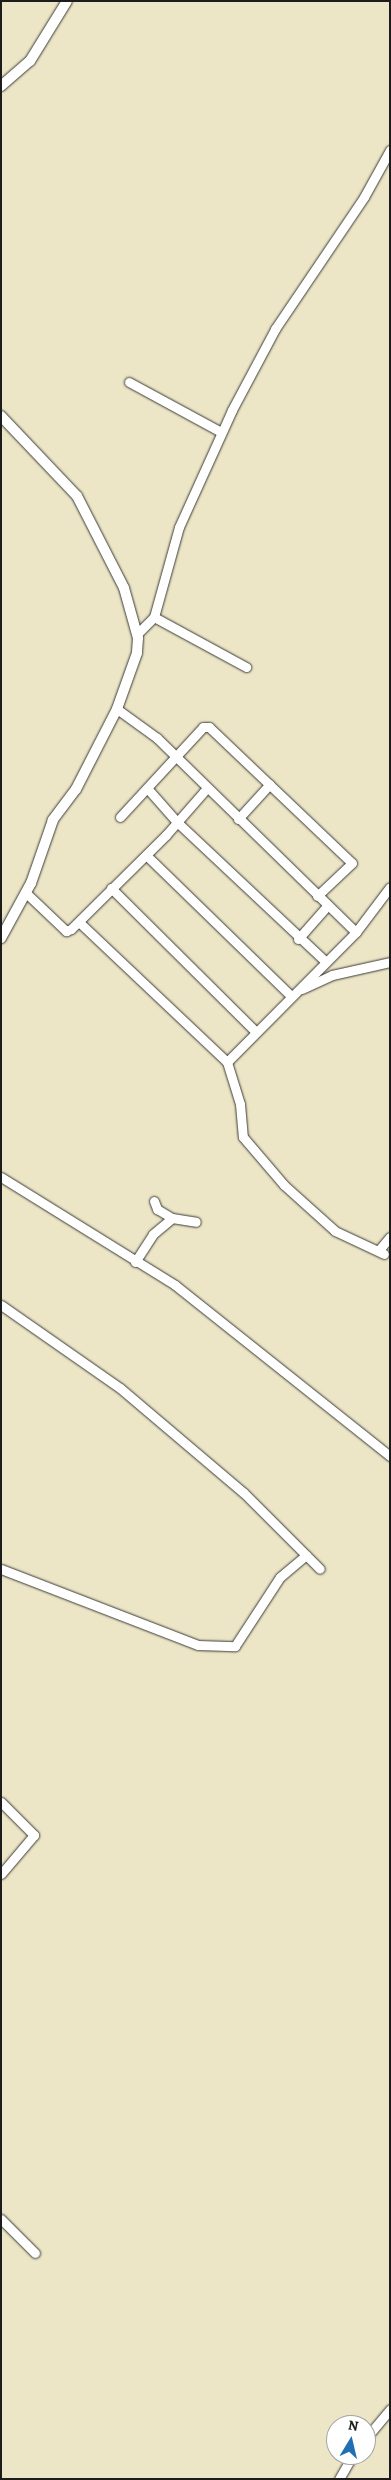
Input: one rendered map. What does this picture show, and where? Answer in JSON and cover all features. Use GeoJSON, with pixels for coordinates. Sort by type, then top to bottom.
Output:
{"type":"FeatureCollection","features":[{"type":"Feature","properties":{"kind":"street"},"geometry":{"type":"LineString","coordinates":[[1,86],[30,61],[67,1]]}},
{"type":"Feature","properties":{"kind":"street"},"geometry":{"type":"LineString","coordinates":[[137,634],[154,617],[179,527],[221,432],[275,328],[364,198],[390,150]]}},
{"type":"Feature","properties":{"kind":"street"},"geometry":{"type":"LineString","coordinates":[[129,382],[221,432]]}},
{"type":"Feature","properties":{"kind":"street"},"geometry":{"type":"LineString","coordinates":[[1,416],[77,496],[124,588],[137,634],[137,654],[117,709],[76,789],[53,820],[25,892],[1,938]]}},
{"type":"Feature","properties":{"kind":"street"},"geometry":{"type":"LineString","coordinates":[[154,617],[246,667]]}},
{"type":"Feature","properties":{"kind":"street"},"geometry":{"type":"LineString","coordinates":[[117,709],[157,738],[177,760],[356,932]]}},
{"type":"Feature","properties":{"kind":"street"},"geometry":{"type":"LineString","coordinates":[[120,816],[177,760],[204,727],[209,727],[352,863],[317,896]]}},
{"type":"Feature","properties":{"kind":"street"},"geometry":{"type":"LineString","coordinates":[[238,819],[270,784]]}},
{"type":"Feature","properties":{"kind":"street"},"geometry":{"type":"LineString","coordinates":[[147,788],[176,822],[298,939],[325,961]]}},
{"type":"Feature","properties":{"kind":"street"},"geometry":{"type":"LineString","coordinates":[[25,892],[66,931],[80,923],[207,788]]}},
{"type":"Feature","properties":{"kind":"street"},"geometry":{"type":"LineString","coordinates":[[146,855],[294,994]]}},
{"type":"Feature","properties":{"kind":"street"},"geometry":{"type":"LineString","coordinates":[[227,1062],[325,961],[356,932],[390,887]]}},
{"type":"Feature","properties":{"kind":"street"},"geometry":{"type":"LineString","coordinates":[[111,888],[256,1032]]}},
{"type":"Feature","properties":{"kind":"street"},"geometry":{"type":"LineString","coordinates":[[298,939],[327,906]]}},
{"type":"Feature","properties":{"kind":"street"},"geometry":{"type":"LineString","coordinates":[[80,923],[227,1062],[240,1104],[243,1137],[284,1185],[335,1231],[382,1252],[390,1236]]}},
{"type":"Feature","properties":{"kind":"street"},"geometry":{"type":"LineString","coordinates":[[294,994],[332,975],[390,962]]}},
{"type":"Feature","properties":{"kind":"street"},"geometry":{"type":"LineString","coordinates":[[1,1177],[136,1262],[175,1284],[390,1456]]}},
{"type":"Feature","properties":{"kind":"street"},"geometry":{"type":"LineString","coordinates":[[154,1200],[157,1208],[172,1218],[196,1222]]}},
{"type":"Feature","properties":{"kind":"street"},"geometry":{"type":"LineString","coordinates":[[136,1262],[154,1234],[172,1218]]}},
{"type":"Feature","properties":{"kind":"street"},"geometry":{"type":"LineString","coordinates":[[1,1305],[120,1388],[244,1493],[320,1569]]}},
{"type":"Feature","properties":{"kind":"street"},"geometry":{"type":"LineString","coordinates":[[1,1569],[198,1645],[235,1646],[280,1577],[306,1555]]}},
{"type":"Feature","properties":{"kind":"street"},"geometry":{"type":"LineString","coordinates":[[1,1802],[34,1836],[1,1874]]}},
{"type":"Feature","properties":{"kind":"street"},"geometry":{"type":"LineString","coordinates":[[1,2219],[35,2253]]}},
{"type":"Feature","properties":{"kind":"street"},"geometry":{"type":"LineString","coordinates":[[376,2426],[390,2409]]}},
{"type":"Feature","properties":{"kind":"street"},"geometry":{"type":"LineString","coordinates":[[339,2479],[347,2465]]}}]}
